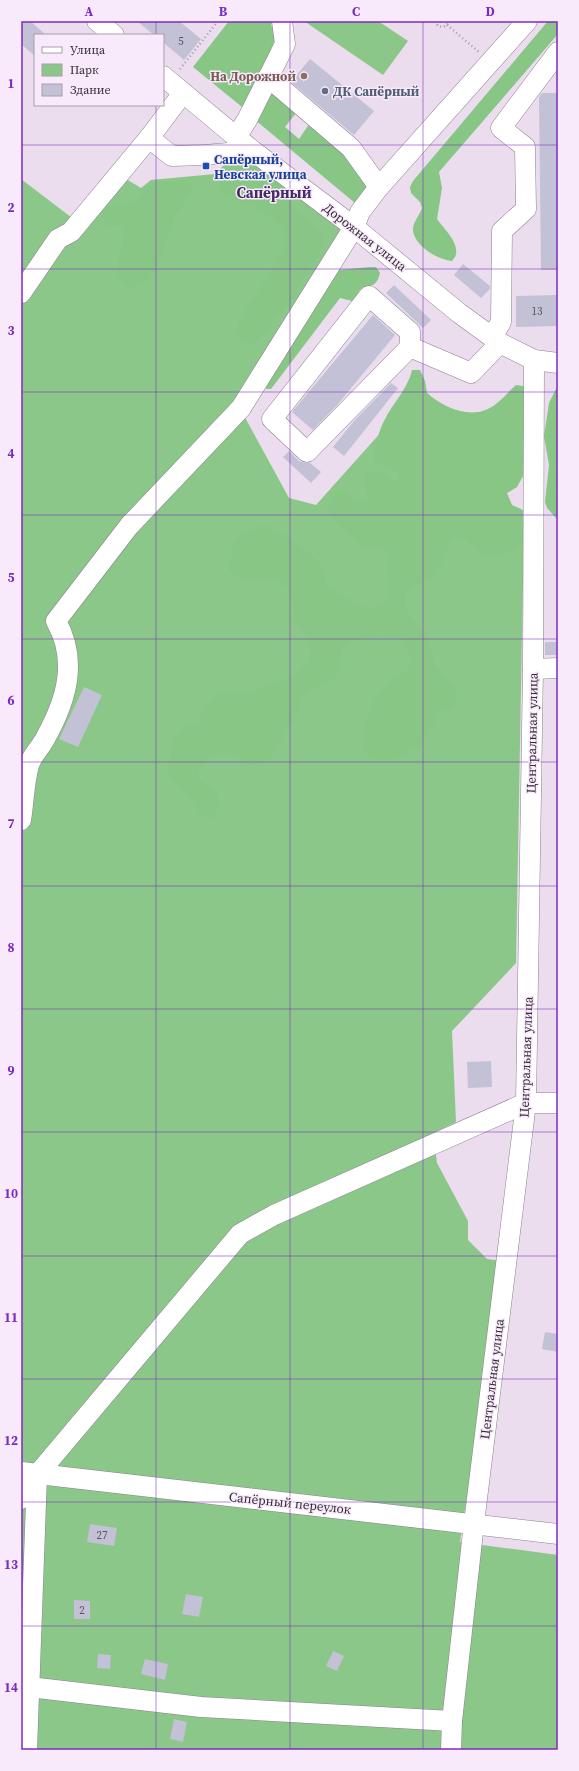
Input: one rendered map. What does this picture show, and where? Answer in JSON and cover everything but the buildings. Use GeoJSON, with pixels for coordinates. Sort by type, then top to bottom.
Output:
{"type":"FeatureCollection","features":[{"type":"Feature","properties":{"kind":"street"},"geometry":{"type":"LineString","coordinates":[[97,21],[113,34]]}},
{"type":"Feature","properties":{"kind":"street"},"geometry":{"type":"LineString","coordinates":[[236,137],[285,44],[282,21]]}},
{"type":"Feature","properties":{"kind":"street"},"geometry":{"type":"LineString","coordinates":[[21,820],[29,764],[47,736],[67,688],[68,659],[64,636],[56,621],[129,526],[240,408],[354,227],[360,212],[379,187],[527,21]]}},
{"type":"Feature","properties":{"kind":"street"},"geometry":{"type":"LineString","coordinates":[[410,347],[471,373],[496,340],[501,322],[502,231],[526,209],[525,147],[501,128],[550,72],[558,52]]}},
{"type":"Feature","properties":{"kind":"street"},"geometry":{"type":"LineString","coordinates":[[268,77],[351,148],[379,187]]}},
{"type":"Feature","properties":{"kind":"street"},"geometry":{"type":"LineString","coordinates":[[164,103],[172,84]]}},
{"type":"Feature","properties":{"kind":"street","name":"Дорожная улица"},"geometry":{"type":"LineString","coordinates":[[172,84],[253,151],[354,227],[496,340],[534,360],[558,363]]}},
{"type":"Feature","properties":{"kind":"street"},"geometry":{"type":"LineString","coordinates":[[21,293],[58,239],[71,232],[149,138],[163,106]]}},
{"type":"Feature","properties":{"kind":"street"},"geometry":{"type":"LineString","coordinates":[[149,138],[172,156],[253,151]]}},
{"type":"Feature","properties":{"kind":"street"},"geometry":{"type":"LineString","coordinates":[[369,296],[410,332],[410,347],[307,452],[272,419],[369,296]]}},
{"type":"Feature","properties":{"kind":"street","name":"Центральная улица"},"geometry":{"type":"LineString","coordinates":[[451,1750],[452,1721],[474,1523],[526,1103],[533,669],[534,360]]}},
{"type":"Feature","properties":{"kind":"street"},"geometry":{"type":"LineString","coordinates":[[533,669],[558,668]]}},
{"type":"Feature","properties":{"kind":"street"},"geometry":{"type":"LineString","coordinates":[[21,1499],[29,1474],[240,1234],[274,1215],[526,1103],[558,1103]]}},
{"type":"Feature","properties":{"kind":"street"},"geometry":{"type":"LineString","coordinates":[[27,1750],[30,1687],[29,1474]]}},
{"type":"Feature","properties":{"kind":"street","name":"Сапёрный переулок"},"geometry":{"type":"LineString","coordinates":[[29,1474],[474,1523],[558,1534]]}},
{"type":"Feature","properties":{"kind":"street"},"geometry":{"type":"LineString","coordinates":[[30,1687],[201,1707],[452,1721]]}},
{"type":"Feature","properties":{"kind":"path"},"geometry":{"type":"LineString","coordinates":[[172,84],[218,21]]}},
{"type":"Feature","properties":{"kind":"path"},"geometry":{"type":"LineString","coordinates":[[435,21],[436,25],[440,27],[447,25],[450,21]]}},
{"type":"Feature","properties":{"kind":"path"},"geometry":{"type":"LineString","coordinates":[[447,25],[492,62]]}},
{"type":"Feature","properties":{"kind":"green space"},"geometry":{"type":"Polygon","coordinates":[[[229,21],[274,21],[271,25],[277,34],[247,111],[193,67],[229,21]]]}},
{"type":"Feature","properties":{"kind":"green space"},"geometry":{"type":"Polygon","coordinates":[[[304,21],[378,21],[408,41],[383,75],[304,21]]]}},
{"type":"Feature","properties":{"kind":"green space"},"geometry":{"type":"Polygon","coordinates":[[[548,21],[558,21],[558,34],[439,172],[442,188],[437,219],[449,234],[456,250],[452,261],[440,258],[423,247],[415,237],[413,228],[422,208],[420,202],[411,193],[410,187],[413,181],[548,21]]]}},
{"type":"Feature","properties":{"kind":"green space"},"geometry":{"type":"Polygon","coordinates":[[[269,89],[296,113],[285,127],[299,139],[310,123],[347,156],[369,187],[355,203],[254,119],[269,89]]]}},
{"type":"Feature","properties":{"kind":"green space"},"geometry":{"type":"Polygon","coordinates":[[[257,161],[343,231],[242,412],[289,498],[316,505],[392,420],[524,525],[516,963],[452,1031],[456,1122],[431,1134],[437,1163],[468,1221],[468,1240],[487,1259],[503,1261],[460,1542],[558,1555],[558,1750],[21,1750],[21,179],[80,224],[121,176],[141,188],[151,180],[215,174],[225,164],[257,161]]]}},
{"type":"Feature","properties":{"kind":"green space"},"geometry":{"type":"Polygon","coordinates":[[[240,171],[252,172],[270,179],[281,188],[299,215],[320,230],[323,236],[323,242],[316,260],[307,271],[288,306],[274,319],[267,331],[252,344],[244,342],[238,338],[238,327],[243,316],[284,248],[286,237],[281,227],[266,214],[245,202],[230,198],[222,193],[221,180],[240,171]]]}},
{"type":"Feature","properties":{"kind":"green space"},"geometry":{"type":"Polygon","coordinates":[[[181,180],[193,183],[193,189],[176,214],[161,255],[148,281],[135,287],[129,287],[123,284],[117,273],[124,231],[120,226],[107,225],[103,218],[105,209],[109,206],[132,203],[148,187],[158,183],[181,180]]]}},
{"type":"Feature","properties":{"kind":"green space"},"geometry":{"type":"Polygon","coordinates":[[[376,267],[380,273],[376,282],[370,286],[363,287],[359,291],[357,297],[352,301],[340,298],[271,389],[266,389],[267,382],[338,270],[376,267]]]}},
{"type":"Feature","properties":{"kind":"green space"},"geometry":{"type":"Polygon","coordinates":[[[412,370],[420,370],[425,381],[427,393],[433,398],[455,410],[463,412],[480,412],[492,407],[516,385],[529,387],[523,476],[517,487],[507,493],[512,505],[523,510],[527,525],[526,534],[523,539],[513,548],[495,556],[481,554],[462,537],[451,541],[440,567],[433,578],[411,586],[405,597],[407,610],[428,641],[435,665],[453,685],[456,697],[452,708],[440,712],[421,744],[398,758],[385,760],[373,759],[363,751],[364,731],[369,713],[378,695],[391,681],[404,673],[410,665],[411,658],[403,639],[371,637],[354,641],[343,650],[339,671],[336,676],[329,682],[312,689],[302,697],[296,715],[288,725],[276,751],[268,760],[262,763],[249,764],[231,754],[220,753],[206,760],[199,766],[199,780],[215,792],[219,801],[212,819],[200,815],[191,799],[171,778],[169,773],[171,749],[175,738],[181,730],[199,722],[212,700],[218,695],[224,692],[249,691],[267,687],[276,681],[293,676],[310,662],[310,648],[306,636],[298,627],[293,615],[293,602],[288,588],[278,579],[241,578],[229,571],[234,545],[241,536],[247,532],[265,525],[290,539],[317,561],[323,568],[326,575],[326,587],[368,609],[375,608],[384,602],[387,599],[389,592],[387,550],[382,547],[363,549],[336,522],[328,511],[334,496],[341,490],[358,501],[365,501],[368,496],[365,484],[366,472],[382,474],[394,483],[399,479],[398,472],[374,460],[374,455],[382,426],[387,415],[407,384],[412,370]]]}},
{"type":"Feature","properties":{"kind":"green space"},"geometry":{"type":"Polygon","coordinates":[[[558,385],[558,520],[547,508],[545,502],[549,465],[544,436],[549,403],[558,385]]]}},
{"type":"Feature","properties":{"kind":"place","name":"На Дорожной"},"geometry":{"type":"Point","coordinates":[304,76]}},
{"type":"Feature","properties":{"kind":"place","name":"ДК Сапёрный"},"geometry":{"type":"Point","coordinates":[325,91]}},
{"type":"Feature","properties":{"kind":"place","name":"Сапёрный, Невская улица"},"geometry":{"type":"Point","coordinates":[206,166]}},
{"type":"Feature","properties":{"kind":"district","name":"Сапёрный"},"geometry":{"type":"Point","coordinates":[274,192]}}]}
